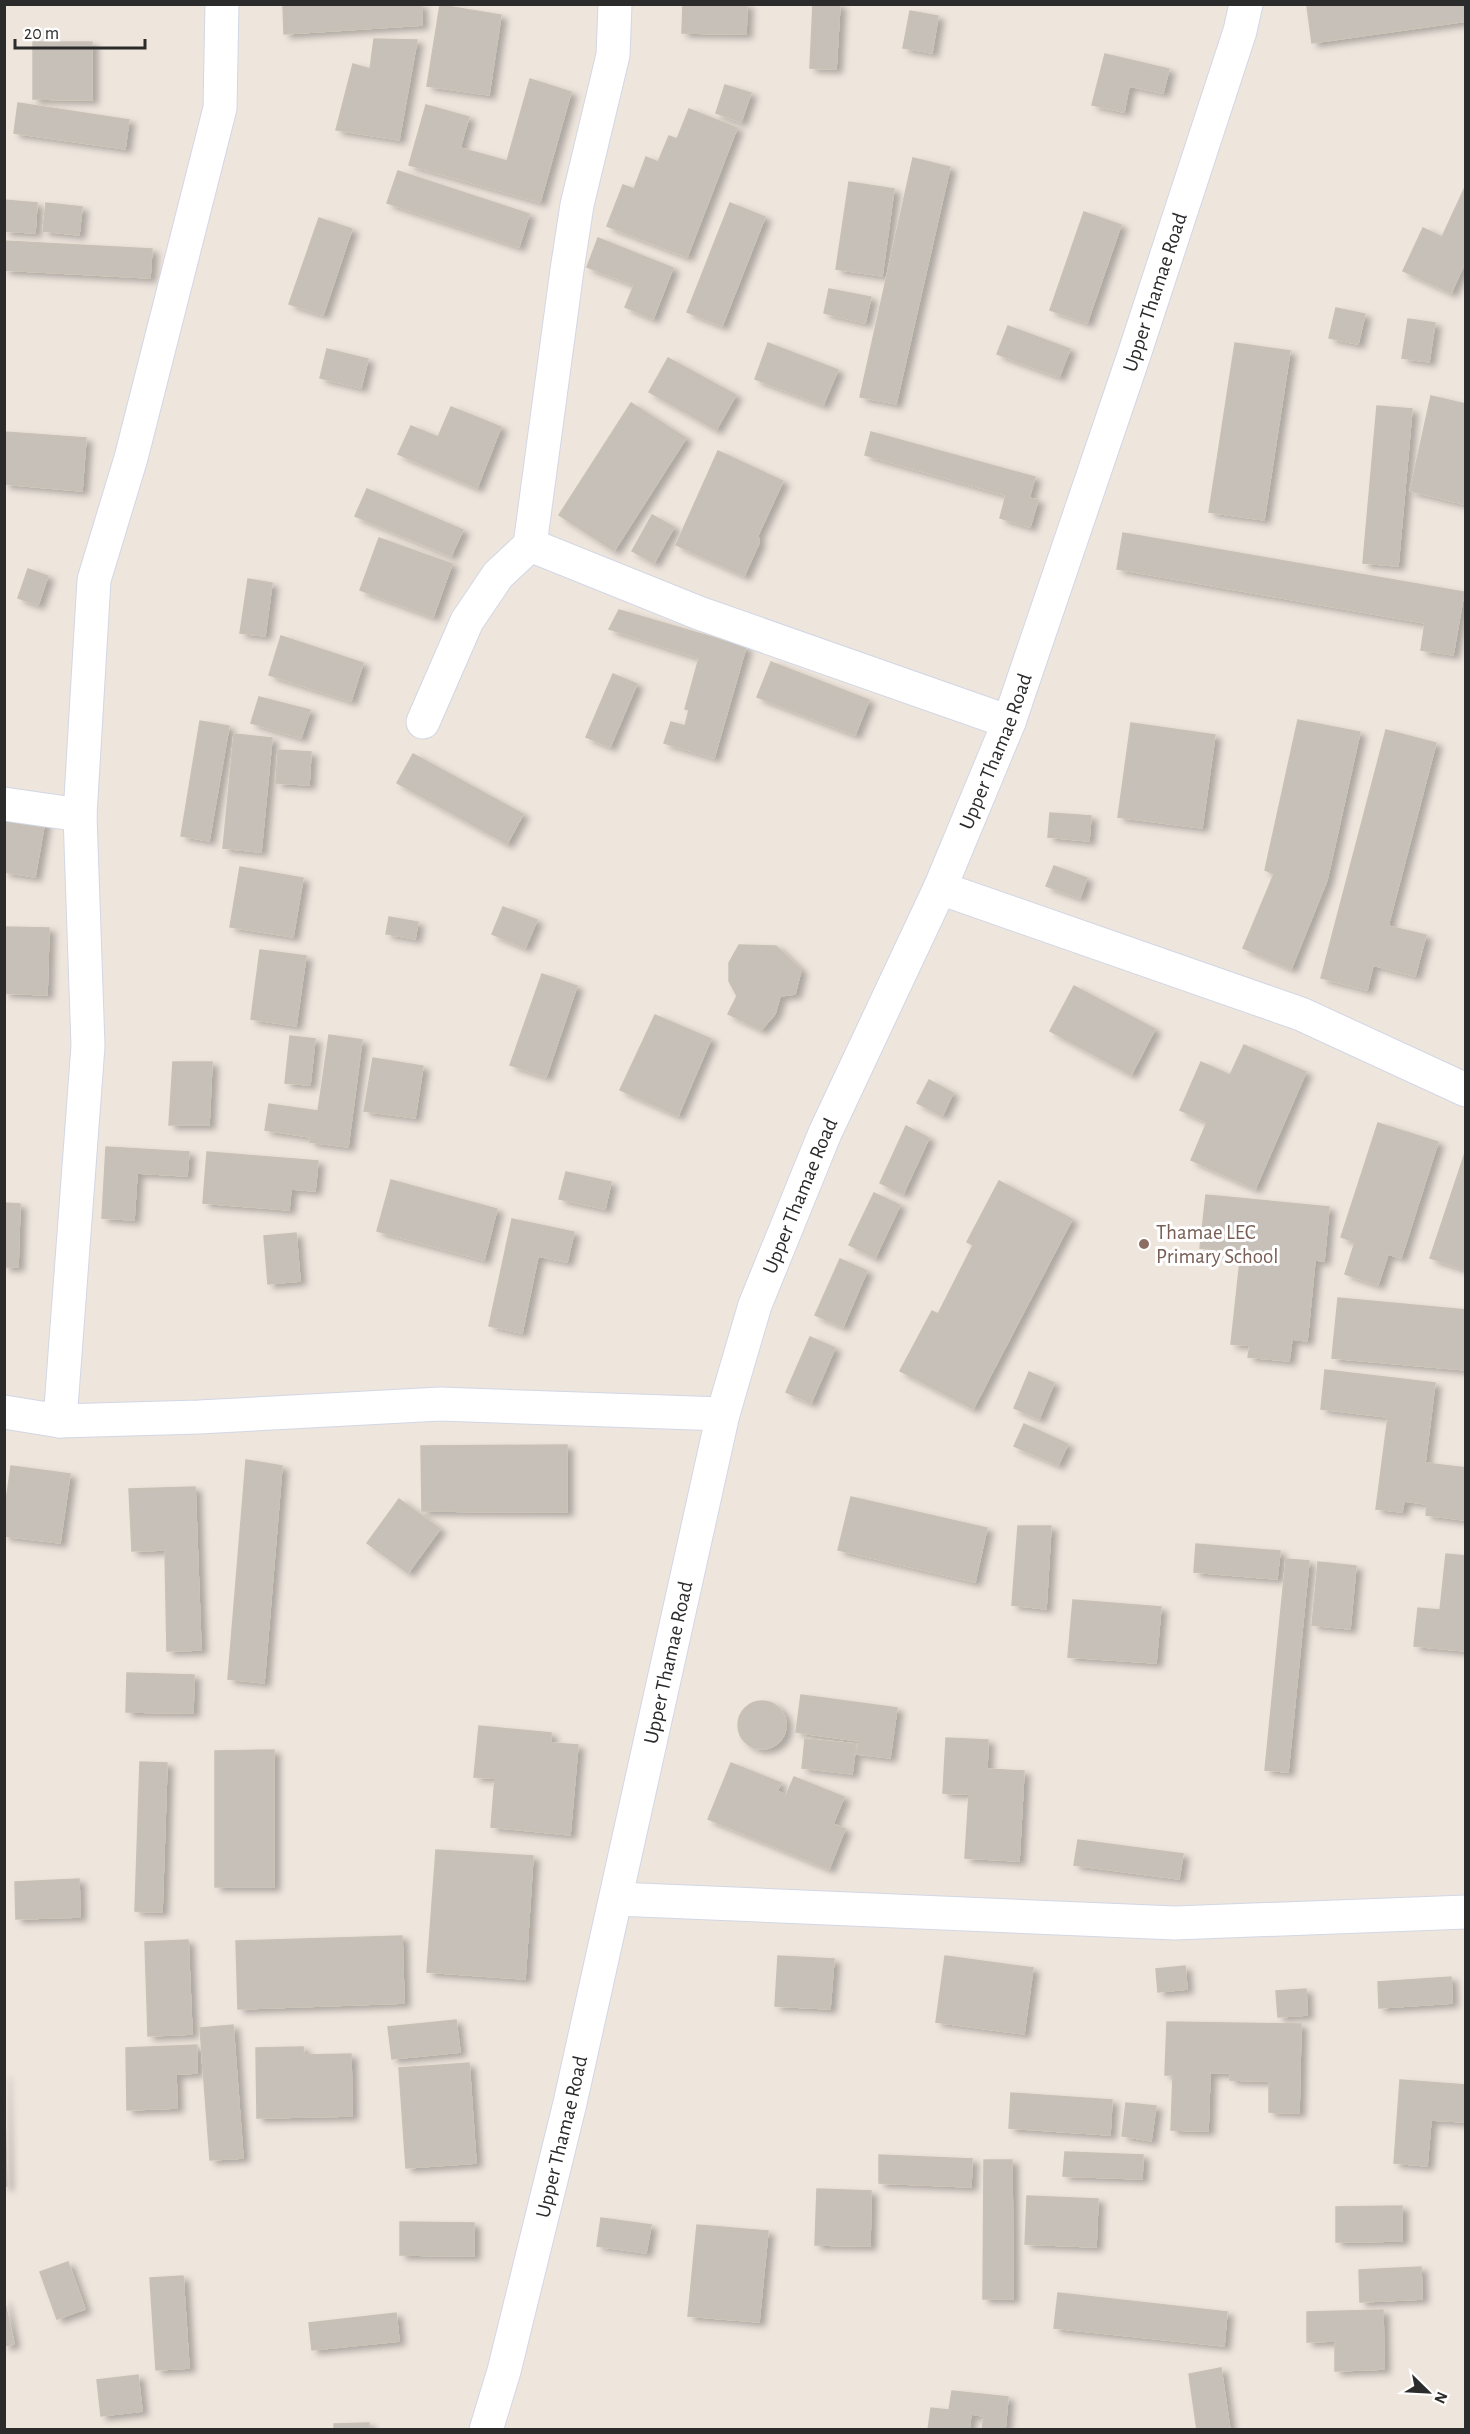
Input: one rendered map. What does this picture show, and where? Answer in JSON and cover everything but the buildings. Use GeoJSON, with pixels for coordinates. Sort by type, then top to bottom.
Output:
{"type":"FeatureCollection","features":[{"type":"Feature","properties":{"kind":"street"},"geometry":{"type":"LineString","coordinates":[[60,1421],[88,1046],[80,815],[94,580],[131,458],[220,108],[222,4]]}},
{"type":"Feature","properties":{"kind":"street"},"geometry":{"type":"LineString","coordinates":[[423,722],[467,621],[498,575],[530,545],[577,205],[613,55],[615,4]]}},
{"type":"Feature","properties":{"kind":"street","name":"Upper Thamae Road"},"geometry":{"type":"LineString","coordinates":[[486,2430],[504,2372],[568,2114],[723,1414],[755,1305],[820,1144],[940,888],[1009,722],[1141,332],[1240,31],[1246,4]]}},
{"type":"Feature","properties":{"kind":"street"},"geometry":{"type":"LineString","coordinates":[[530,545],[699,613],[1009,722]]}},
{"type":"Feature","properties":{"kind":"street"},"geometry":{"type":"LineString","coordinates":[[4,804],[80,815]]}},
{"type":"Feature","properties":{"kind":"street"},"geometry":{"type":"LineString","coordinates":[[940,888],[1300,1014],[1466,1090]]}},
{"type":"Feature","properties":{"kind":"street"},"geometry":{"type":"LineString","coordinates":[[4,1412],[60,1421],[199,1417],[440,1404],[723,1414]]}},
{"type":"Feature","properties":{"kind":"street"},"geometry":{"type":"LineString","coordinates":[[616,1899],[1175,1923],[1466,1912]]}},
{"type":"Feature","properties":{"kind":"place","name":"Thamae LEC Primary School"},"geometry":{"type":"Point","coordinates":[1144,1244]}}]}
